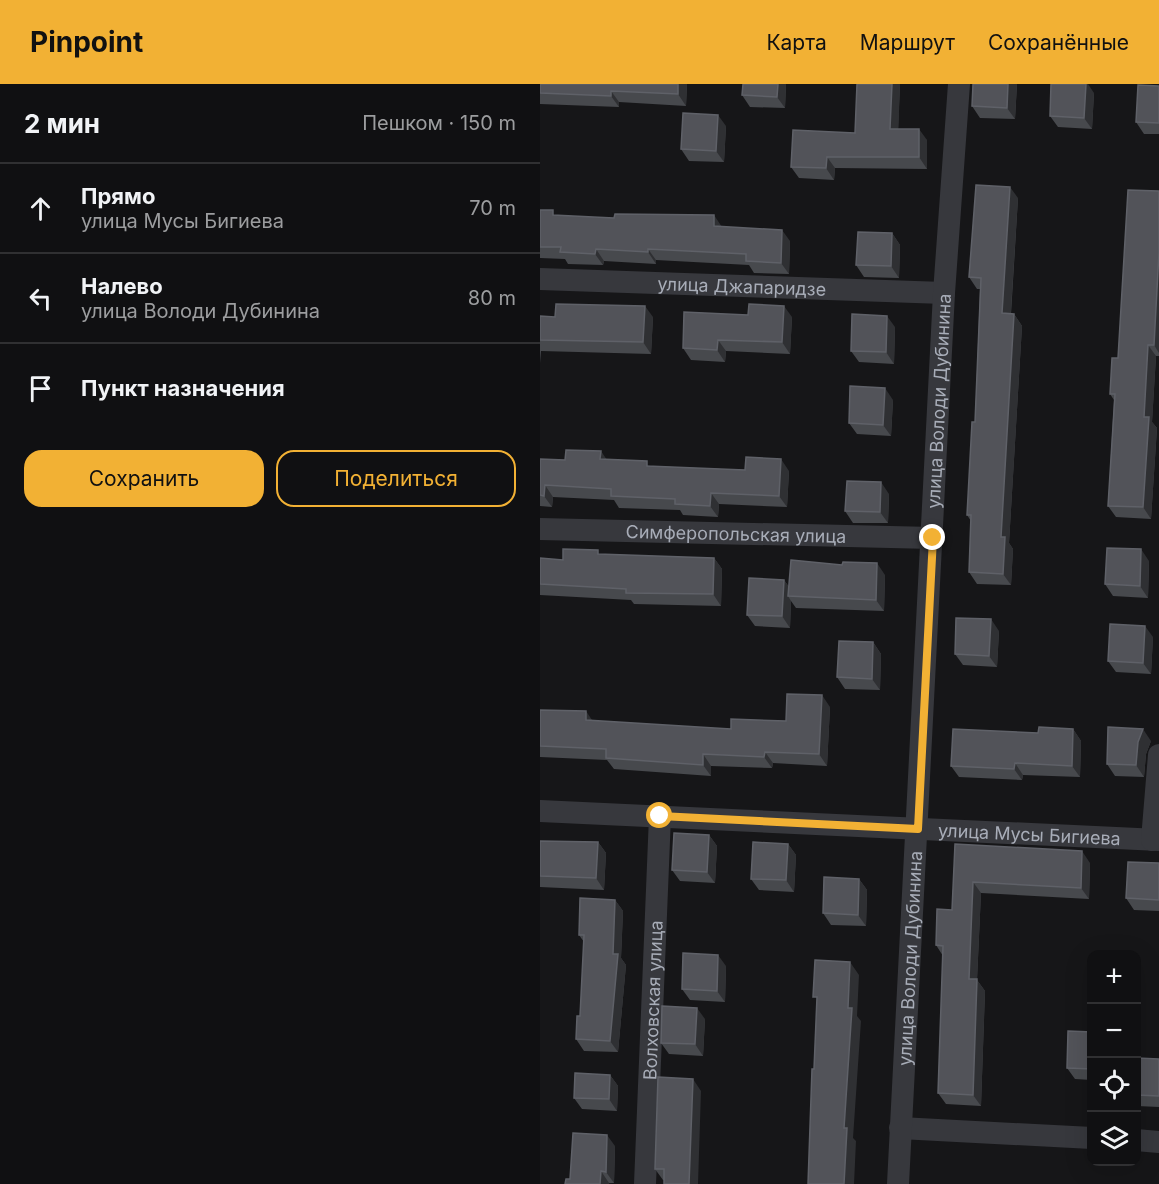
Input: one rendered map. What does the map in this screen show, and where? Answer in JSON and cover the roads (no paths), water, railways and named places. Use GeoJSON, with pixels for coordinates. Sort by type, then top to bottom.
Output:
{"type":"FeatureCollection","features":[{"type":"Feature","properties":{"kind":"street","name":"улица Володи Дубинина"},"geometry":{"type":"LineString","coordinates":[[898,1184],[944,293],[958,84]]}},
{"type":"Feature","properties":{"kind":"street","name":"улица Джапаридзе"},"geometry":{"type":"LineString","coordinates":[[540,279],[944,293]]}},
{"type":"Feature","properties":{"kind":"street","name":"Симферопольская улица"},"geometry":{"type":"LineString","coordinates":[[540,529],[933,538]]}},
{"type":"Feature","properties":{"kind":"street"},"geometry":{"type":"LineString","coordinates":[[1156,840],[1159,755]]}},
{"type":"Feature","properties":{"kind":"street","name":"улица Мусы Бигиева"},"geometry":{"type":"LineString","coordinates":[[540,811],[1156,840]]}},
{"type":"Feature","properties":{"kind":"street","name":"Волховская улица"},"geometry":{"type":"LineString","coordinates":[[645,1184],[660,816]]}},
{"type":"Feature","properties":{"kind":"street"},"geometry":{"type":"LineString","coordinates":[[900,1128],[1087,1138]]}},
{"type":"Feature","properties":{"kind":"street"},"geometry":{"type":"LineString","coordinates":[[1141,1140],[1159,1142]]}}]}
